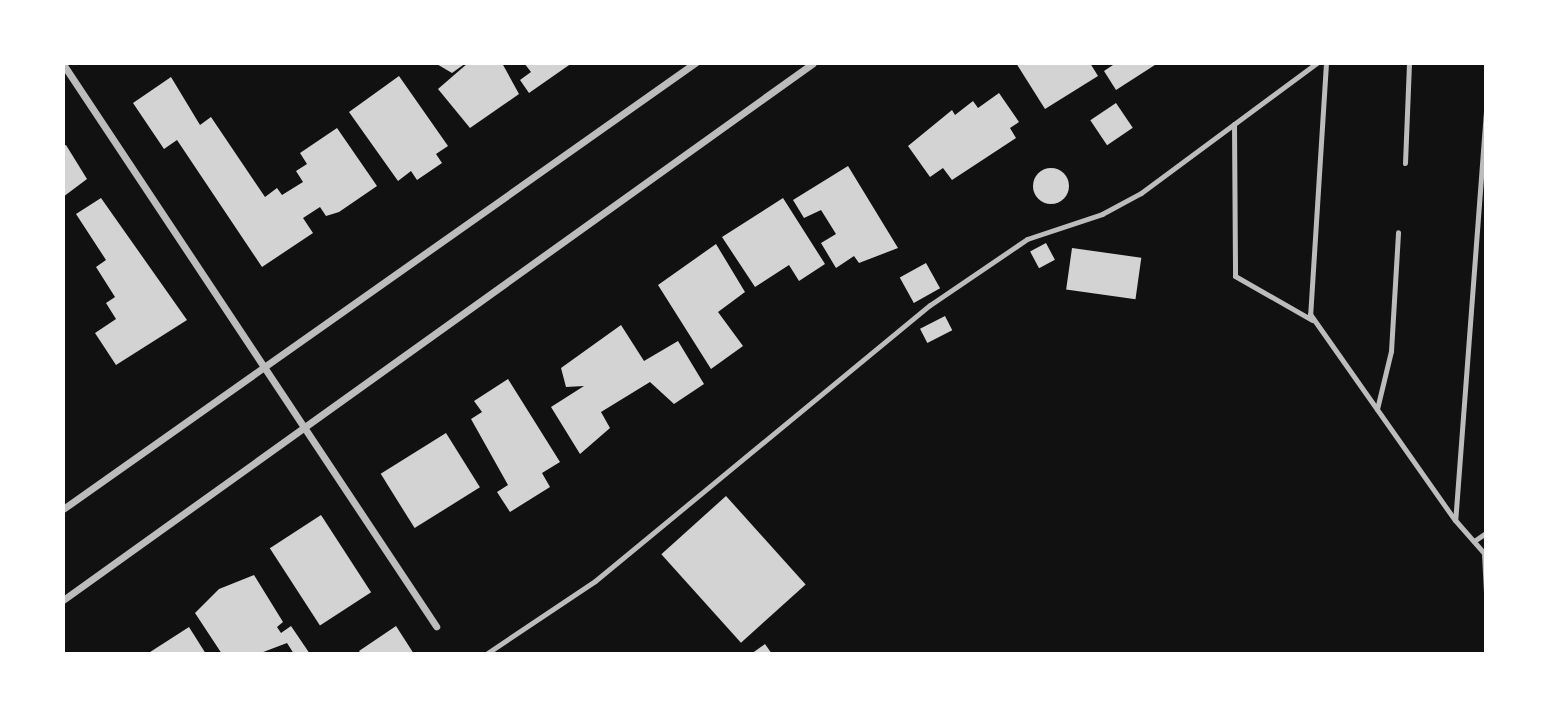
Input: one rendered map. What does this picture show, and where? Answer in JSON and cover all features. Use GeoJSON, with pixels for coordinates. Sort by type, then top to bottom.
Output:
{"type":"FeatureCollection","features":[{"type":"Feature","properties":{"kind":"street"},"geometry":{"type":"LineString","coordinates":[[63,509],[695,63]]}},
{"type":"Feature","properties":{"kind":"street"},"geometry":{"type":"LineString","coordinates":[[63,600],[813,63]]}},
{"type":"Feature","properties":{"kind":"street"},"geometry":{"type":"LineString","coordinates":[[63,64],[268,365],[436,626]]}},
{"type":"Feature","properties":{"kind":"lane"},"geometry":{"type":"LineString","coordinates":[[486,654],[595,582],[930,304],[1027,239],[1102,214],[1141,192],[1317,63]]}},
{"type":"Feature","properties":{"kind":"lane"},"geometry":{"type":"LineString","coordinates":[[1314,320],[1326,63]]}},
{"type":"Feature","properties":{"kind":"lane"},"geometry":{"type":"LineString","coordinates":[[1405,163],[1409,63]]}},
{"type":"Feature","properties":{"kind":"lane"},"geometry":{"type":"LineString","coordinates":[[1455,520],[1486,111]]}},
{"type":"Feature","properties":{"kind":"lane"},"geometry":{"type":"LineString","coordinates":[[1234,124],[1235,276],[1314,320],[1455,520],[1484,553],[1486,593]]}},
{"type":"Feature","properties":{"kind":"lane"},"geometry":{"type":"LineString","coordinates":[[1377,410],[1391,351],[1398,232]]}},
{"type":"Feature","properties":{"kind":"lane"},"geometry":{"type":"LineString","coordinates":[[1474,541],[1486,533]]}},
{"type":"Feature","properties":{"kind":"building"},"geometry":{"type":"Polygon","coordinates":[[[435,63],[466,63],[452,73],[435,63]]]}},
{"type":"Feature","properties":{"kind":"building"},"geometry":{"type":"Polygon","coordinates":[[[468,63],[502,63],[519,94],[470,128],[438,89],[468,63]]]}},
{"type":"Feature","properties":{"kind":"building"},"geometry":{"type":"Polygon","coordinates":[[[524,63],[572,63],[529,93],[520,80],[531,72],[524,63]]]}},
{"type":"Feature","properties":{"kind":"building"},"geometry":{"type":"Polygon","coordinates":[[[1016,63],[1090,63],[1098,76],[1045,109],[1016,63]]]}},
{"type":"Feature","properties":{"kind":"building"},"geometry":{"type":"Polygon","coordinates":[[[1116,63],[1158,63],[1116,90],[1104,71],[1116,63]]]}},
{"type":"Feature","properties":{"kind":"building"},"geometry":{"type":"Polygon","coordinates":[[[399,76],[448,146],[436,154],[442,163],[417,180],[411,171],[398,181],[349,112],[399,76]]]}},
{"type":"Feature","properties":{"kind":"building"},"geometry":{"type":"Polygon","coordinates":[[[171,77],[200,125],[211,117],[265,197],[277,188],[282,195],[303,182],[296,171],[307,164],[300,153],[337,128],[377,186],[339,212],[326,216],[320,207],[303,218],[313,233],[262,267],[177,140],[164,149],[133,103],[171,77]]]}},
{"type":"Feature","properties":{"kind":"building"},"geometry":{"type":"Polygon","coordinates":[[[999,93],[1019,122],[1010,128],[1016,138],[952,180],[943,168],[930,177],[908,146],[952,110],[955,115],[973,101],[978,108],[999,93]]]}},
{"type":"Feature","properties":{"kind":"building"},"geometry":{"type":"Polygon","coordinates":[[[1116,103],[1133,128],[1107,145],[1090,120],[1116,103]]]}},
{"type":"Feature","properties":{"kind":"building"},"geometry":{"type":"Polygon","coordinates":[[[66,145],[87,179],[63,197],[63,146],[66,145]]]}},
{"type":"Feature","properties":{"kind":"building"},"geometry":{"type":"Polygon","coordinates":[[[848,166],[898,248],[859,263],[854,256],[836,268],[821,243],[836,234],[821,210],[804,218],[793,200],[848,166]]]}},
{"type":"Feature","properties":{"kind":"building"},"geometry":{"type":"Polygon","coordinates":[[[1051,168],[1064,173],[1069,186],[1064,199],[1051,204],[1038,199],[1033,186],[1038,173],[1051,168]]]}},
{"type":"Feature","properties":{"kind":"building"},"geometry":{"type":"Polygon","coordinates":[[[101,198],[187,320],[116,365],[95,333],[116,319],[106,303],[115,297],[96,267],[106,260],[76,214],[101,198]]]}},
{"type":"Feature","properties":{"kind":"building"},"geometry":{"type":"Polygon","coordinates":[[[783,198],[825,264],[799,281],[789,265],[755,287],[722,237],[783,198]]]}},
{"type":"Feature","properties":{"kind":"building"},"geometry":{"type":"Polygon","coordinates":[[[1046,243],[1055,260],[1039,268],[1030,251],[1046,243]]]}},
{"type":"Feature","properties":{"kind":"building"},"geometry":{"type":"Polygon","coordinates":[[[716,244],[745,292],[718,312],[743,346],[711,369],[658,285],[716,244]]]}},
{"type":"Feature","properties":{"kind":"building"},"geometry":{"type":"Polygon","coordinates":[[[1072,248],[1141,258],[1135,299],[1066,290],[1072,248]]]}},
{"type":"Feature","properties":{"kind":"building"},"geometry":{"type":"Polygon","coordinates":[[[926,263],[940,288],[914,303],[900,278],[926,263]]]}},
{"type":"Feature","properties":{"kind":"building"},"geometry":{"type":"Polygon","coordinates":[[[945,316],[952,330],[927,343],[920,329],[945,316]]]}},
{"type":"Feature","properties":{"kind":"building"},"geometry":{"type":"Polygon","coordinates":[[[621,325],[644,361],[678,341],[704,384],[674,404],[650,382],[601,412],[610,428],[580,454],[551,407],[584,386],[566,387],[561,368],[621,325]]]}},
{"type":"Feature","properties":{"kind":"building"},"geometry":{"type":"Polygon","coordinates":[[[508,379],[560,462],[542,473],[550,487],[510,512],[497,492],[508,485],[471,419],[482,412],[474,401],[508,379]]]}},
{"type":"Feature","properties":{"kind":"building"},"geometry":{"type":"Polygon","coordinates":[[[446,433],[480,487],[415,528],[381,474],[446,433]]]}},
{"type":"Feature","properties":{"kind":"building"},"geometry":{"type":"Polygon","coordinates":[[[726,496],[806,584],[741,643],[661,554],[726,496]]]}},
{"type":"Feature","properties":{"kind":"building"},"geometry":{"type":"Polygon","coordinates":[[[321,515],[371,592],[320,625],[270,548],[321,515]]]}},
{"type":"Feature","properties":{"kind":"building"},"geometry":{"type":"Polygon","coordinates":[[[254,575],[283,622],[277,627],[281,633],[291,626],[310,654],[294,654],[287,643],[258,654],[222,654],[195,613],[219,589],[254,575]]]}},
{"type":"Feature","properties":{"kind":"building"},"geometry":{"type":"Polygon","coordinates":[[[396,626],[414,654],[361,654],[359,651],[396,626]]]}},
{"type":"Feature","properties":{"kind":"building"},"geometry":{"type":"Polygon","coordinates":[[[189,627],[206,654],[147,654],[189,627]]]}},
{"type":"Feature","properties":{"kind":"building"},"geometry":{"type":"Polygon","coordinates":[[[765,644],[772,654],[751,654],[765,644]]]}}]}
